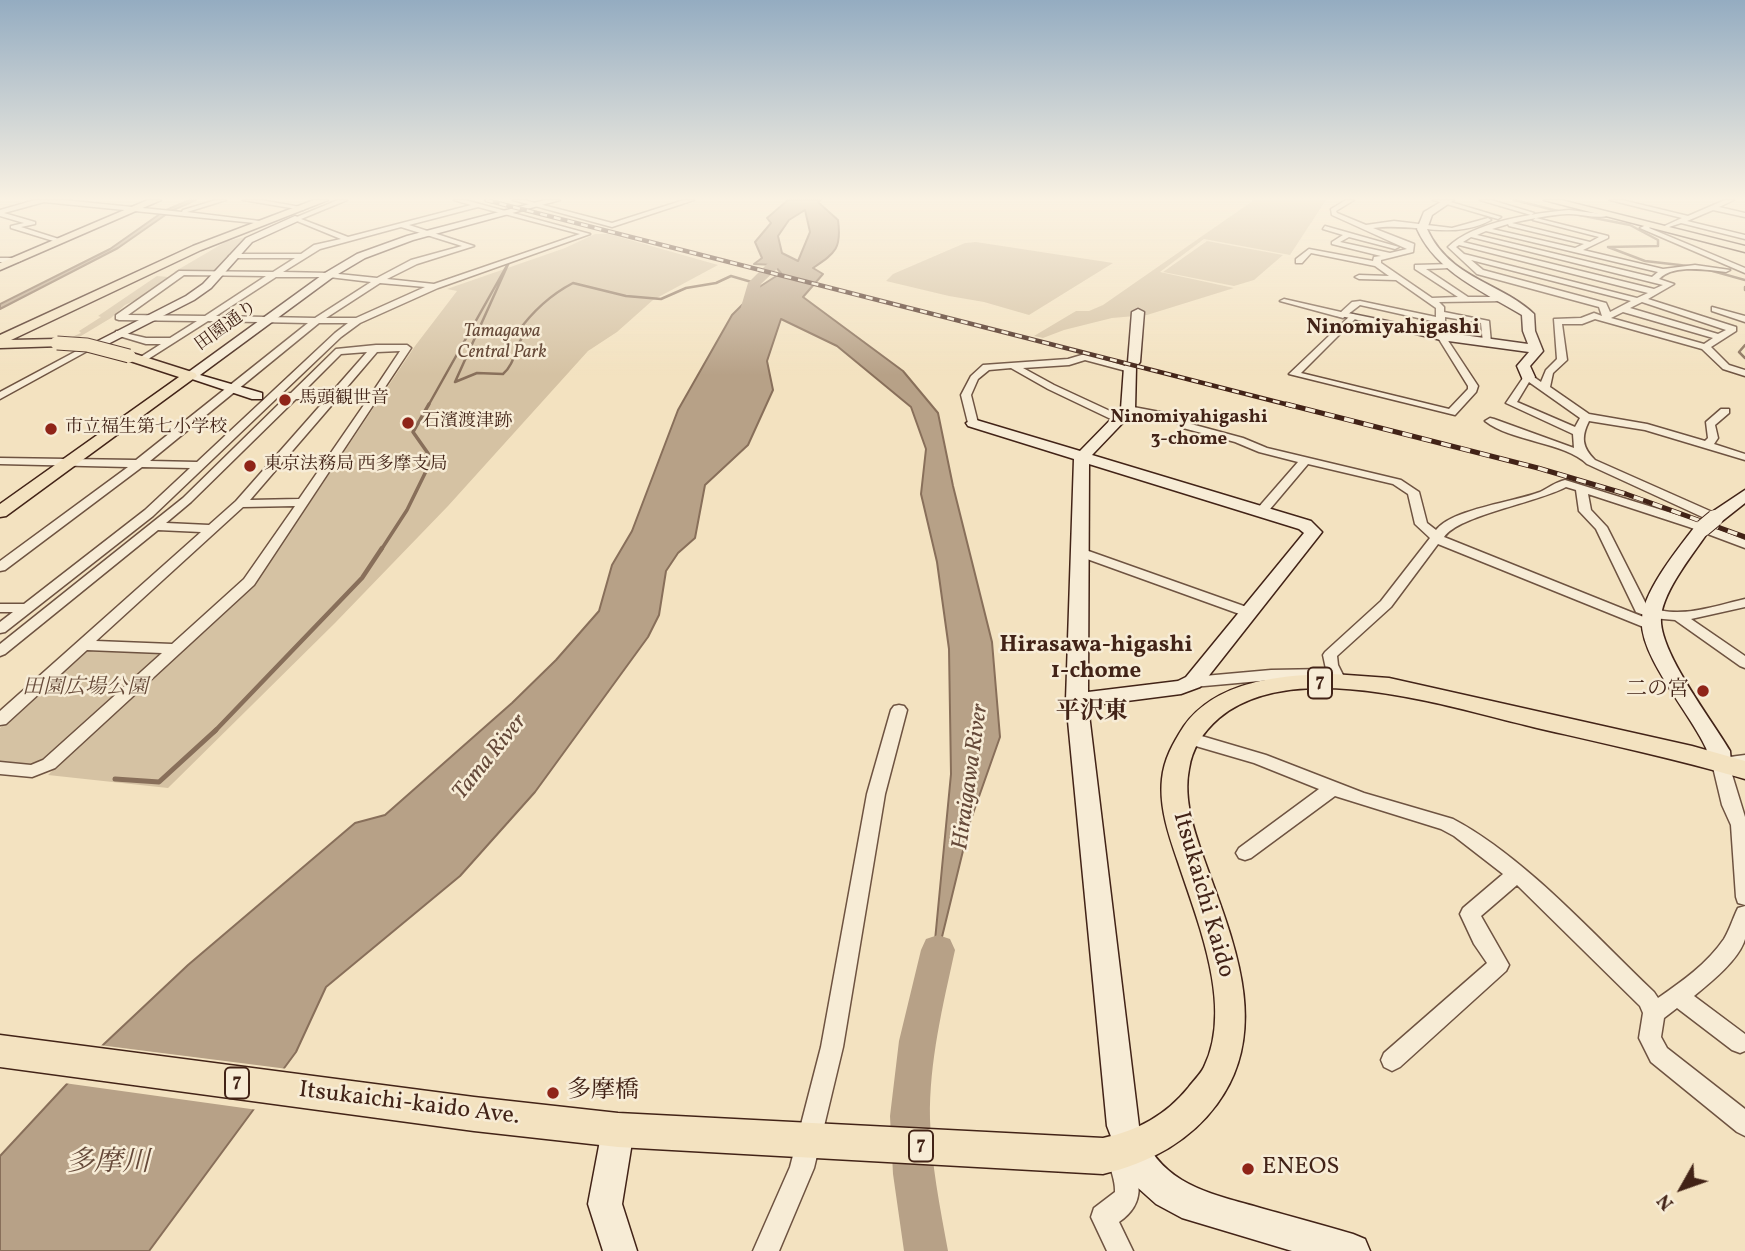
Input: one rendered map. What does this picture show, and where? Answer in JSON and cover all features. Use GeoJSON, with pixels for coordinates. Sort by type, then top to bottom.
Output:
{"type":"FeatureCollection","features":[{"type":"Feature","properties":{"kind":"main road"},"geometry":{"type":"LineString","coordinates":[[0,267],[22,258]]}},
{"type":"Feature","properties":{"kind":"main road"},"geometry":{"type":"LineString","coordinates":[[0,342],[175,258]]}},
{"type":"Feature","properties":{"kind":"main road"},"geometry":{"type":"LineString","coordinates":[[0,342],[87,345],[190,376]]}},
{"type":"Feature","properties":{"kind":"main road"},"geometry":{"type":"LineString","coordinates":[[0,512],[190,376]]}},
{"type":"Feature","properties":{"kind":"main road","name":"Itsukaichi Kaido"},"geometry":{"type":"LineString","coordinates":[[814,1141],[1085,1156],[1124,1152],[1159,1135],[1199,1103],[1223,1063],[1230,1036],[1231,1003],[1225,965],[1175,801],[1175,772],[1188,738],[1207,713],[1241,694],[1337,678],[1388,686],[1745,770]]}},
{"type":"Feature","properties":{"kind":"main road","name":"Itsukaichi-kaido Ave."},"geometry":{"type":"LineString","coordinates":[[0,1051],[474,1114],[618,1130],[814,1141]]}},
{"type":"Feature","properties":{"kind":"street"},"geometry":{"type":"LineString","coordinates":[[100,343],[198,293],[231,258]]}},
{"type":"Feature","properties":{"kind":"street"},"geometry":{"type":"LineString","coordinates":[[136,358],[171,341],[297,258]]}},
{"type":"Feature","properties":{"kind":"street","name":"田園通り"},"geometry":{"type":"LineString","coordinates":[[190,376],[329,275],[359,258]]}},
{"type":"Feature","properties":{"kind":"street"},"geometry":{"type":"LineString","coordinates":[[0,568],[140,463],[317,320],[379,280],[427,258]]}},
{"type":"Feature","properties":{"kind":"street"},"geometry":{"type":"LineString","coordinates":[[0,629],[149,513],[267,398],[357,321],[385,306],[435,286],[516,258]]}},
{"type":"Feature","properties":{"kind":"street"},"geometry":{"type":"LineString","coordinates":[[1348,258],[1377,264],[1440,307],[1441,317],[1441,336],[1473,390],[1451,413],[1294,374],[1348,316],[1355,304],[1360,303],[1441,317],[1485,321],[1487,342]]}},
{"type":"Feature","properties":{"kind":"street"},"geometry":{"type":"LineString","coordinates":[[1377,264],[1379,258]]}},
{"type":"Feature","properties":{"kind":"street"},"geometry":{"type":"LineString","coordinates":[[1442,258],[1449,266],[1528,314],[1529,331],[1536,349]]}},
{"type":"Feature","properties":{"kind":"street"},"geometry":{"type":"LineString","coordinates":[[1464,258],[1480,272],[1721,338]]}},
{"type":"Feature","properties":{"kind":"street"},"geometry":{"type":"LineString","coordinates":[[1474,258],[1691,314],[1745,334]]}},
{"type":"Feature","properties":{"kind":"street"},"geometry":{"type":"LineString","coordinates":[[1520,258],[1656,292]]}},
{"type":"Feature","properties":{"kind":"street"},"geometry":{"type":"LineString","coordinates":[[1526,271],[1557,258]]}},
{"type":"Feature","properties":{"kind":"street"},"geometry":{"type":"LineString","coordinates":[[1566,258],[1670,284],[1606,317]]}},
{"type":"Feature","properties":{"kind":"street"},"geometry":{"type":"LineString","coordinates":[[1611,258],[1663,271],[1698,267],[1743,270]]}},
{"type":"Feature","properties":{"kind":"street"},"geometry":{"type":"LineString","coordinates":[[1715,258],[1743,270]]}},
{"type":"Feature","properties":{"kind":"street"},"geometry":{"type":"LineString","coordinates":[[0,260],[18,260]]}},
{"type":"Feature","properties":{"kind":"street"},"geometry":{"type":"LineString","coordinates":[[1449,266],[1418,267],[1467,300]]}},
{"type":"Feature","properties":{"kind":"street"},"geometry":{"type":"LineString","coordinates":[[1654,280],[1663,271]]}},
{"type":"Feature","properties":{"kind":"street"},"geometry":{"type":"LineString","coordinates":[[357,321],[119,317],[181,273],[329,275],[435,286]]}},
{"type":"Feature","properties":{"kind":"street"},"geometry":{"type":"LineString","coordinates":[[1359,277],[1396,278]]}},
{"type":"Feature","properties":{"kind":"street"},"geometry":{"type":"LineString","coordinates":[[1405,284],[1418,283]]}},
{"type":"Feature","properties":{"kind":"street"},"geometry":{"type":"LineString","coordinates":[[1429,283],[1441,283]]}},
{"type":"Feature","properties":{"kind":"street"},"geometry":{"type":"LineString","coordinates":[[1430,300],[1504,299]]}},
{"type":"Feature","properties":{"kind":"street"},"geometry":{"type":"LineString","coordinates":[[1284,301],[1441,336],[1536,349]]}},
{"type":"Feature","properties":{"kind":"street"},"geometry":{"type":"LineString","coordinates":[[344,302],[358,304]]}},
{"type":"Feature","properties":{"kind":"street"},"geometry":{"type":"LineString","coordinates":[[371,305],[385,306]]}},
{"type":"Feature","properties":{"kind":"street"},"geometry":{"type":"LineString","coordinates":[[1603,305],[1606,317]]}},
{"type":"Feature","properties":{"kind":"street"},"geometry":{"type":"LineString","coordinates":[[1691,314],[1718,308],[1745,318]]}},
{"type":"Feature","properties":{"kind":"street"},"geometry":{"type":"LineString","coordinates":[[1120,1251],[1103,1217],[1126,1201],[1129,1186],[1077,700],[1082,457],[1124,414],[1130,369],[1134,362],[1138,312]]}},
{"type":"Feature","properties":{"kind":"street"},"geometry":{"type":"LineString","coordinates":[[1544,390],[1549,372],[1562,360],[1557,321],[1582,321],[1594,316],[1606,317],[1705,347],[1726,367],[1745,373]]}},
{"type":"Feature","properties":{"kind":"street"},"geometry":{"type":"LineString","coordinates":[[1705,347],[1732,331]]}},
{"type":"Feature","properties":{"kind":"street"},"geometry":{"type":"LineString","coordinates":[[119,333],[146,341],[171,341]]}},
{"type":"Feature","properties":{"kind":"street"},"geometry":{"type":"LineString","coordinates":[[0,651],[187,500],[339,351],[404,347],[407,350],[249,582],[50,764],[33,771],[3,771]]}},
{"type":"Feature","properties":{"kind":"street"},"geometry":{"type":"LineString","coordinates":[[0,720],[240,504],[376,348]]}},
{"type":"Feature","properties":{"kind":"street"},"geometry":{"type":"LineString","coordinates":[[0,396],[87,349]]}},
{"type":"Feature","properties":{"kind":"street"},"geometry":{"type":"LineString","coordinates":[[1536,349],[1523,366],[1528,377],[1586,417],[1632,424],[1745,457]]}},
{"type":"Feature","properties":{"kind":"street"},"geometry":{"type":"LineString","coordinates":[[1130,369],[1085,357],[1069,362],[986,367],[974,378],[966,394],[973,423],[1305,526],[1314,532],[1194,682]]}},
{"type":"Feature","properties":{"kind":"street"},"geometry":{"type":"LineString","coordinates":[[1013,365],[1051,387],[1124,414],[1177,418],[1187,426],[1305,460],[1400,483],[1413,492],[1422,524],[1438,539],[1651,620],[1745,603]]}},
{"type":"Feature","properties":{"kind":"street"},"geometry":{"type":"LineString","coordinates":[[190,376],[267,398],[373,397]]}},
{"type":"Feature","properties":{"kind":"street"},"geometry":{"type":"LineString","coordinates":[[1528,377],[1511,403],[1577,432]]}},
{"type":"Feature","properties":{"kind":"street"},"geometry":{"type":"LineString","coordinates":[[1707,445],[1713,438],[1710,424],[1725,411]]}},
{"type":"Feature","properties":{"kind":"street"},"geometry":{"type":"LineString","coordinates":[[1583,454],[1577,432],[1586,417]]}},
{"type":"Feature","properties":{"kind":"street"},"geometry":{"type":"LineString","coordinates":[[1490,421],[1583,454],[1597,465],[1745,544]]}},
{"type":"Feature","properties":{"kind":"street"},"geometry":{"type":"LineString","coordinates":[[1261,512],[1305,460]]}},
{"type":"Feature","properties":{"kind":"street"},"geometry":{"type":"LineString","coordinates":[[0,461],[201,465]]}},
{"type":"Feature","properties":{"kind":"street"},"geometry":{"type":"LineString","coordinates":[[1077,700],[1181,687],[1194,682],[1271,675],[1337,678],[1330,655],[1386,604],[1444,528],[1460,519],[1544,494],[1566,483],[1709,523]]}},
{"type":"Feature","properties":{"kind":"street"},"geometry":{"type":"LineString","coordinates":[[1581,487],[1585,511],[1601,527],[1641,609],[1651,620],[1664,657],[1718,751],[1731,805],[1741,825],[1745,897]]}},
{"type":"Feature","properties":{"kind":"street"},"geometry":{"type":"LineString","coordinates":[[1651,620],[1655,604],[1709,523],[1745,495]]}},
{"type":"Feature","properties":{"kind":"street"},"geometry":{"type":"LineString","coordinates":[[240,504],[303,502]]}},
{"type":"Feature","properties":{"kind":"street"},"geometry":{"type":"LineString","coordinates":[[156,526],[212,529]]}},
{"type":"Feature","properties":{"kind":"street"},"geometry":{"type":"LineString","coordinates":[[1080,552],[1250,613]]}},
{"type":"Feature","properties":{"kind":"street"},"geometry":{"type":"LineString","coordinates":[[0,608],[27,608]]}},
{"type":"Feature","properties":{"kind":"street"},"geometry":{"type":"LineString","coordinates":[[1678,616],[1745,663]]}},
{"type":"Feature","properties":{"kind":"street"},"geometry":{"type":"LineString","coordinates":[[83,645],[176,649]]}},
{"type":"Feature","properties":{"kind":"street"},"geometry":{"type":"LineString","coordinates":[[766,1251],[814,1141],[876,794],[898,710]]}},
{"type":"Feature","properties":{"kind":"street"},"geometry":{"type":"LineString","coordinates":[[1188,738],[1277,765],[1332,789],[1447,824],[1478,842],[1521,877],[1647,999],[1654,1013],[1650,1038],[1659,1055],[1745,1124]]}},
{"type":"Feature","properties":{"kind":"street"},"geometry":{"type":"LineString","coordinates":[[1720,763],[1745,761]]}},
{"type":"Feature","properties":{"kind":"street"},"geometry":{"type":"LineString","coordinates":[[1245,853],[1332,789]]}},
{"type":"Feature","properties":{"kind":"street"},"geometry":{"type":"LineString","coordinates":[[1391,1060],[1499,965],[1481,938],[1470,914],[1513,877],[1521,877]]}},
{"type":"Feature","properties":{"kind":"street"},"geometry":{"type":"LineString","coordinates":[[1654,1013],[1717,964],[1743,923],[1745,914]]}},
{"type":"Feature","properties":{"kind":"street"},"geometry":{"type":"LineString","coordinates":[[1677,996],[1740,1042]]}},
{"type":"Feature","properties":{"kind":"street"},"geometry":{"type":"LineString","coordinates":[[618,1130],[605,1204],[620,1251]]}},
{"type":"Feature","properties":{"kind":"street"},"geometry":{"type":"LineString","coordinates":[[1124,1152],[1177,1198],[1194,1206],[1296,1242],[1353,1251]]}},
{"type":"Feature","properties":{"kind":"green space"},"geometry":{"type":"Polygon","coordinates":[[[197,258],[231,258],[216,273],[174,272],[197,258]]]}},
{"type":"Feature","properties":{"kind":"green space","name":"Tamagawa Central Park"},"geometry":{"type":"Polygon","coordinates":[[[535,258],[695,258],[718,265],[653,300],[617,332],[588,351],[448,506],[335,623],[168,788],[48,775],[55,768],[0,763],[0,728],[89,649],[179,654],[256,583],[415,346],[457,291],[447,289],[535,258]]]}},
{"type":"Feature","properties":{"kind":"green space"},"geometry":{"type":"Polygon","coordinates":[[[929,258],[1083,258],[1113,263],[1029,315],[984,302],[886,281],[893,274],[929,258]]]}},
{"type":"Feature","properties":{"kind":"green space"},"geometry":{"type":"Polygon","coordinates":[[[1170,258],[1178,258],[1160,272],[1234,288],[1147,315],[1112,318],[1043,338],[1034,336],[1076,311],[1089,311],[1103,305],[1170,258]]]}},
{"type":"Feature","properties":{"kind":"green space"},"geometry":{"type":"Polygon","coordinates":[[[1182,258],[1279,258],[1254,280],[1234,286],[1163,272],[1182,258]]]}},
{"type":"Feature","properties":{"kind":"green space"},"geometry":{"type":"Polygon","coordinates":[[[157,276],[169,277],[140,298],[125,305],[111,318],[76,339],[65,340],[81,333],[79,331],[101,317],[98,316],[157,276]]]}},
{"type":"Feature","properties":{"kind":"water"},"geometry":{"type":"Polygon","coordinates":[[[91,258],[98,258],[0,309],[0,304],[91,258]]]}},
{"type":"Feature","properties":{"kind":"water","name":"多摩川"},"geometry":{"type":"Polygon","coordinates":[[[761,258],[793,258],[798,261],[799,258],[826,258],[813,268],[823,274],[803,297],[903,371],[938,413],[953,486],[992,642],[1000,737],[970,822],[931,982],[951,774],[949,649],[937,562],[921,494],[926,449],[911,407],[837,346],[781,319],[767,361],[773,390],[748,445],[705,485],[695,538],[678,553],[666,571],[659,615],[648,637],[535,792],[460,876],[326,987],[296,1052],[149,1251],[0,1251],[0,1156],[104,1044],[188,965],[355,823],[385,815],[512,703],[556,660],[599,611],[612,565],[632,531],[678,410],[732,315],[753,291],[781,273],[774,265],[754,264],[761,258]]]}},
{"type":"Feature","properties":{"kind":"pier"},"geometry":{"type":"Polygon","coordinates":[[[99,1045],[288,1069],[258,1110],[64,1083],[99,1045]]]}},
{"type":"Feature","properties":{"kind":"waterway"},"geometry":{"type":"LineString","coordinates":[[1638,258],[1697,267]]}},
{"type":"Feature","properties":{"kind":"waterway"},"geometry":{"type":"LineString","coordinates":[[428,406],[510,260],[455,382],[477,373],[503,374],[524,334],[517,333],[523,325],[549,299],[573,283],[626,296],[661,299],[686,288],[716,283],[731,276],[755,283]]}},
{"type":"Feature","properties":{"kind":"waterway","name":"Tama River"},"geometry":{"type":"LineString","coordinates":[[743,324],[755,283],[774,265]]}},
{"type":"Feature","properties":{"kind":"waterway"},"geometry":{"type":"LineString","coordinates":[[1709,270],[1745,280]]}},
{"type":"Feature","properties":{"kind":"waterway"},"geometry":{"type":"LineString","coordinates":[[1745,345],[1739,352],[1745,358]]}},
{"type":"Feature","properties":{"kind":"waterway"},"geometry":{"type":"LineString","coordinates":[[381,550],[407,510],[432,459],[413,432],[429,404]]}},
{"type":"Feature","properties":{"kind":"waterway"},"geometry":{"type":"LineString","coordinates":[[215,731],[362,578],[382,548]]}},
{"type":"Feature","properties":{"kind":"waterway"},"geometry":{"type":"LineString","coordinates":[[115,779],[159,782],[215,731]]}},
{"type":"Feature","properties":{"kind":"waterway","name":"Hiraigawa River"},"geometry":{"type":"LineString","coordinates":[[926,1251],[914,1174],[910,1116],[918,1041],[938,950]]}},
{"type":"Feature","properties":{"kind":"railway"},"geometry":{"type":"LineString","coordinates":[[715,258],[1293,406]]}},
{"type":"Feature","properties":{"kind":"railway"},"geometry":{"type":"LineString","coordinates":[[1286,404],[1538,468],[1626,494],[1745,537]]}},
{"type":"Feature","properties":{"kind":"place","name":"馬頭観世音"},"geometry":{"type":"Point","coordinates":[285,400]}},
{"type":"Feature","properties":{"kind":"place","name":"石濱渡津跡"},"geometry":{"type":"Point","coordinates":[408,423]}},
{"type":"Feature","properties":{"kind":"place","name":"市立福生第七小学校"},"geometry":{"type":"Point","coordinates":[51,429]}},
{"type":"Feature","properties":{"kind":"place","name":"東京法務局 西多摩支局"},"geometry":{"type":"Point","coordinates":[250,466]}},
{"type":"Feature","properties":{"kind":"place","name":"二の宮"},"geometry":{"type":"Point","coordinates":[1703,691]}},
{"type":"Feature","properties":{"kind":"place","name":"多摩橋"},"geometry":{"type":"Point","coordinates":[553,1093]}},
{"type":"Feature","properties":{"kind":"place","name":"ENEOS"},"geometry":{"type":"Point","coordinates":[1248,1169]}},
{"type":"Feature","properties":{"kind":"district","name":"Ninomiyahigashi"},"geometry":{"type":"Point","coordinates":[1393,329]}},
{"type":"Feature","properties":{"kind":"district","name":"Ninomiyahigashi 3-chome"},"geometry":{"type":"Point","coordinates":[1189,430]}},
{"type":"Feature","properties":{"kind":"district","name":"Hirasawa-higashi 1-chome"},"geometry":{"type":"Point","coordinates":[1096,660]}},
{"type":"Feature","properties":{"kind":"district","name":"平沢東"},"geometry":{"type":"Point","coordinates":[1092,714]}},
{"type":"Feature","properties":{"kind":"park label","name":"田園広場公園"},"geometry":{"type":"Point","coordinates":[85,689]}}]}
